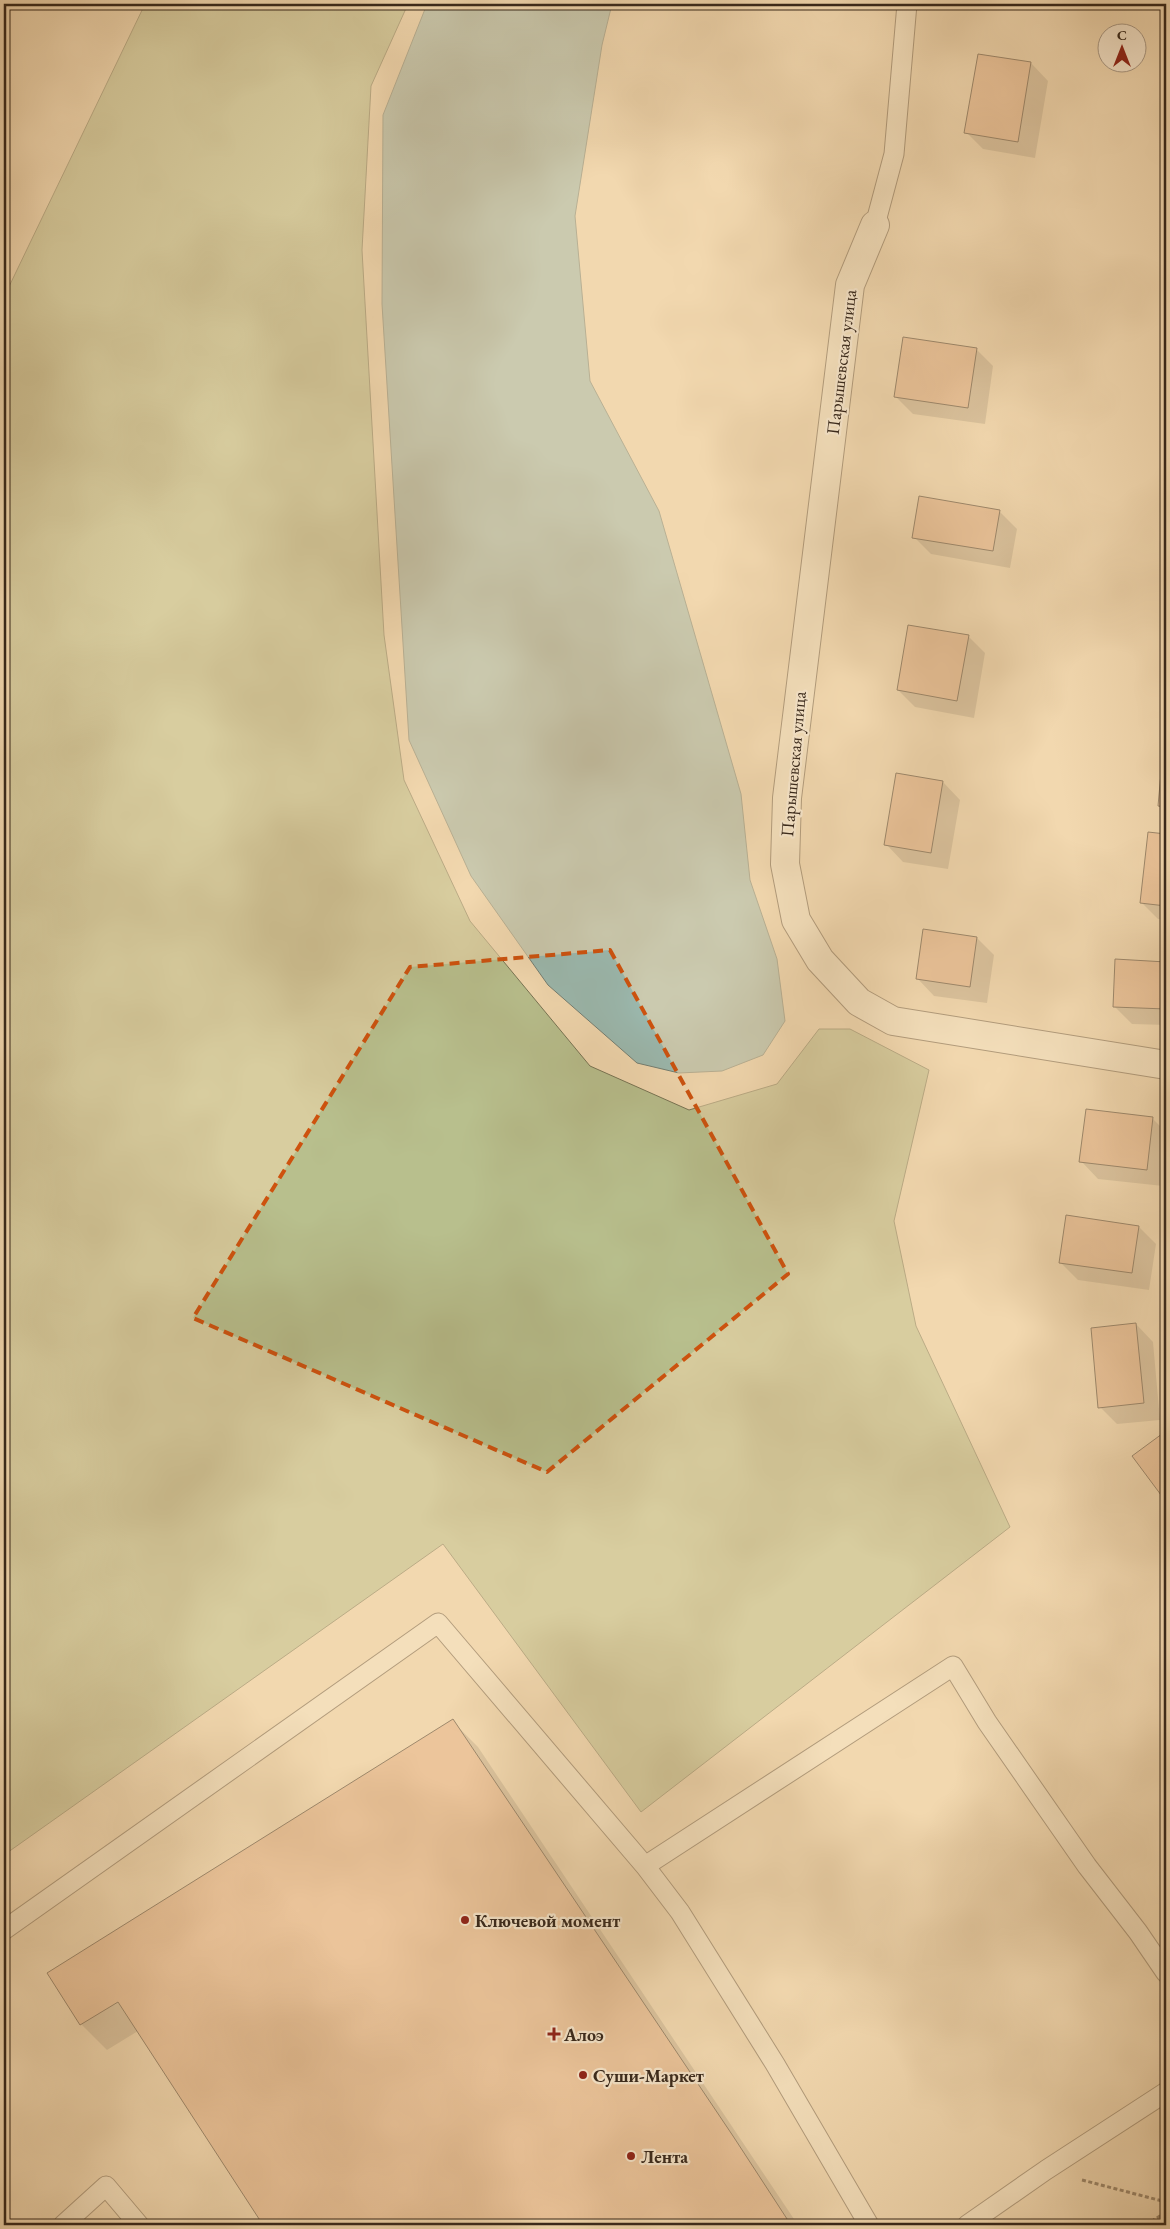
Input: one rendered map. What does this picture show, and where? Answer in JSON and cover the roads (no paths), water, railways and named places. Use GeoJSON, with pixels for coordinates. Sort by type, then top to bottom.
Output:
{"type":"FeatureCollection","features":[{"type":"Feature","properties":{"kind":"street","name":"Парышевская улица"},"geometry":{"type":"LineString","coordinates":[[875,225],[850,285],[787,798],[785,864],[796,920],[820,960],[859,1002],[893,1021],[1166,1065]]}},
{"type":"Feature","properties":{"kind":"lane"},"geometry":{"type":"LineString","coordinates":[[875,225],[894,154],[907,4]]}},
{"type":"Feature","properties":{"kind":"lane"},"geometry":{"type":"LineString","coordinates":[[4,1930],[438,1623],[645,1866],[680,1912],[774,2064],[869,2225]]}},
{"type":"Feature","properties":{"kind":"lane"},"geometry":{"type":"LineString","coordinates":[[645,1866],[953,1666],[988,1722],[1087,1866],[1138,1932],[1166,1973]]}},
{"type":"Feature","properties":{"kind":"lane"},"geometry":{"type":"LineString","coordinates":[[967,2225],[1046,2170],[1166,2092]]}},
{"type":"Feature","properties":{"kind":"lane"},"geometry":{"type":"LineString","coordinates":[[63,2225],[106,2186],[139,2225]]}},
{"type":"Feature","properties":{"kind":"water"},"geometry":{"type":"Polygon","coordinates":[[[427,4],[612,4],[602,45],[575,216],[590,381],[659,511],[741,794],[750,880],[777,959],[785,1021],[763,1055],[722,1071],[679,1073],[637,1063],[548,985],[471,876],[409,740],[382,304],[383,115],[427,4]]]}},
{"type":"Feature","properties":{"kind":"place","name":"Ключевой момент"},"geometry":{"type":"Point","coordinates":[465,1920]}},
{"type":"Feature","properties":{"kind":"place","name":"Алоэ"},"geometry":{"type":"Point","coordinates":[554,2034]}},
{"type":"Feature","properties":{"kind":"place","name":"Суши-Маркет"},"geometry":{"type":"Point","coordinates":[583,2075]}},
{"type":"Feature","properties":{"kind":"place","name":"Лента"},"geometry":{"type":"Point","coordinates":[631,2156]}}]}
